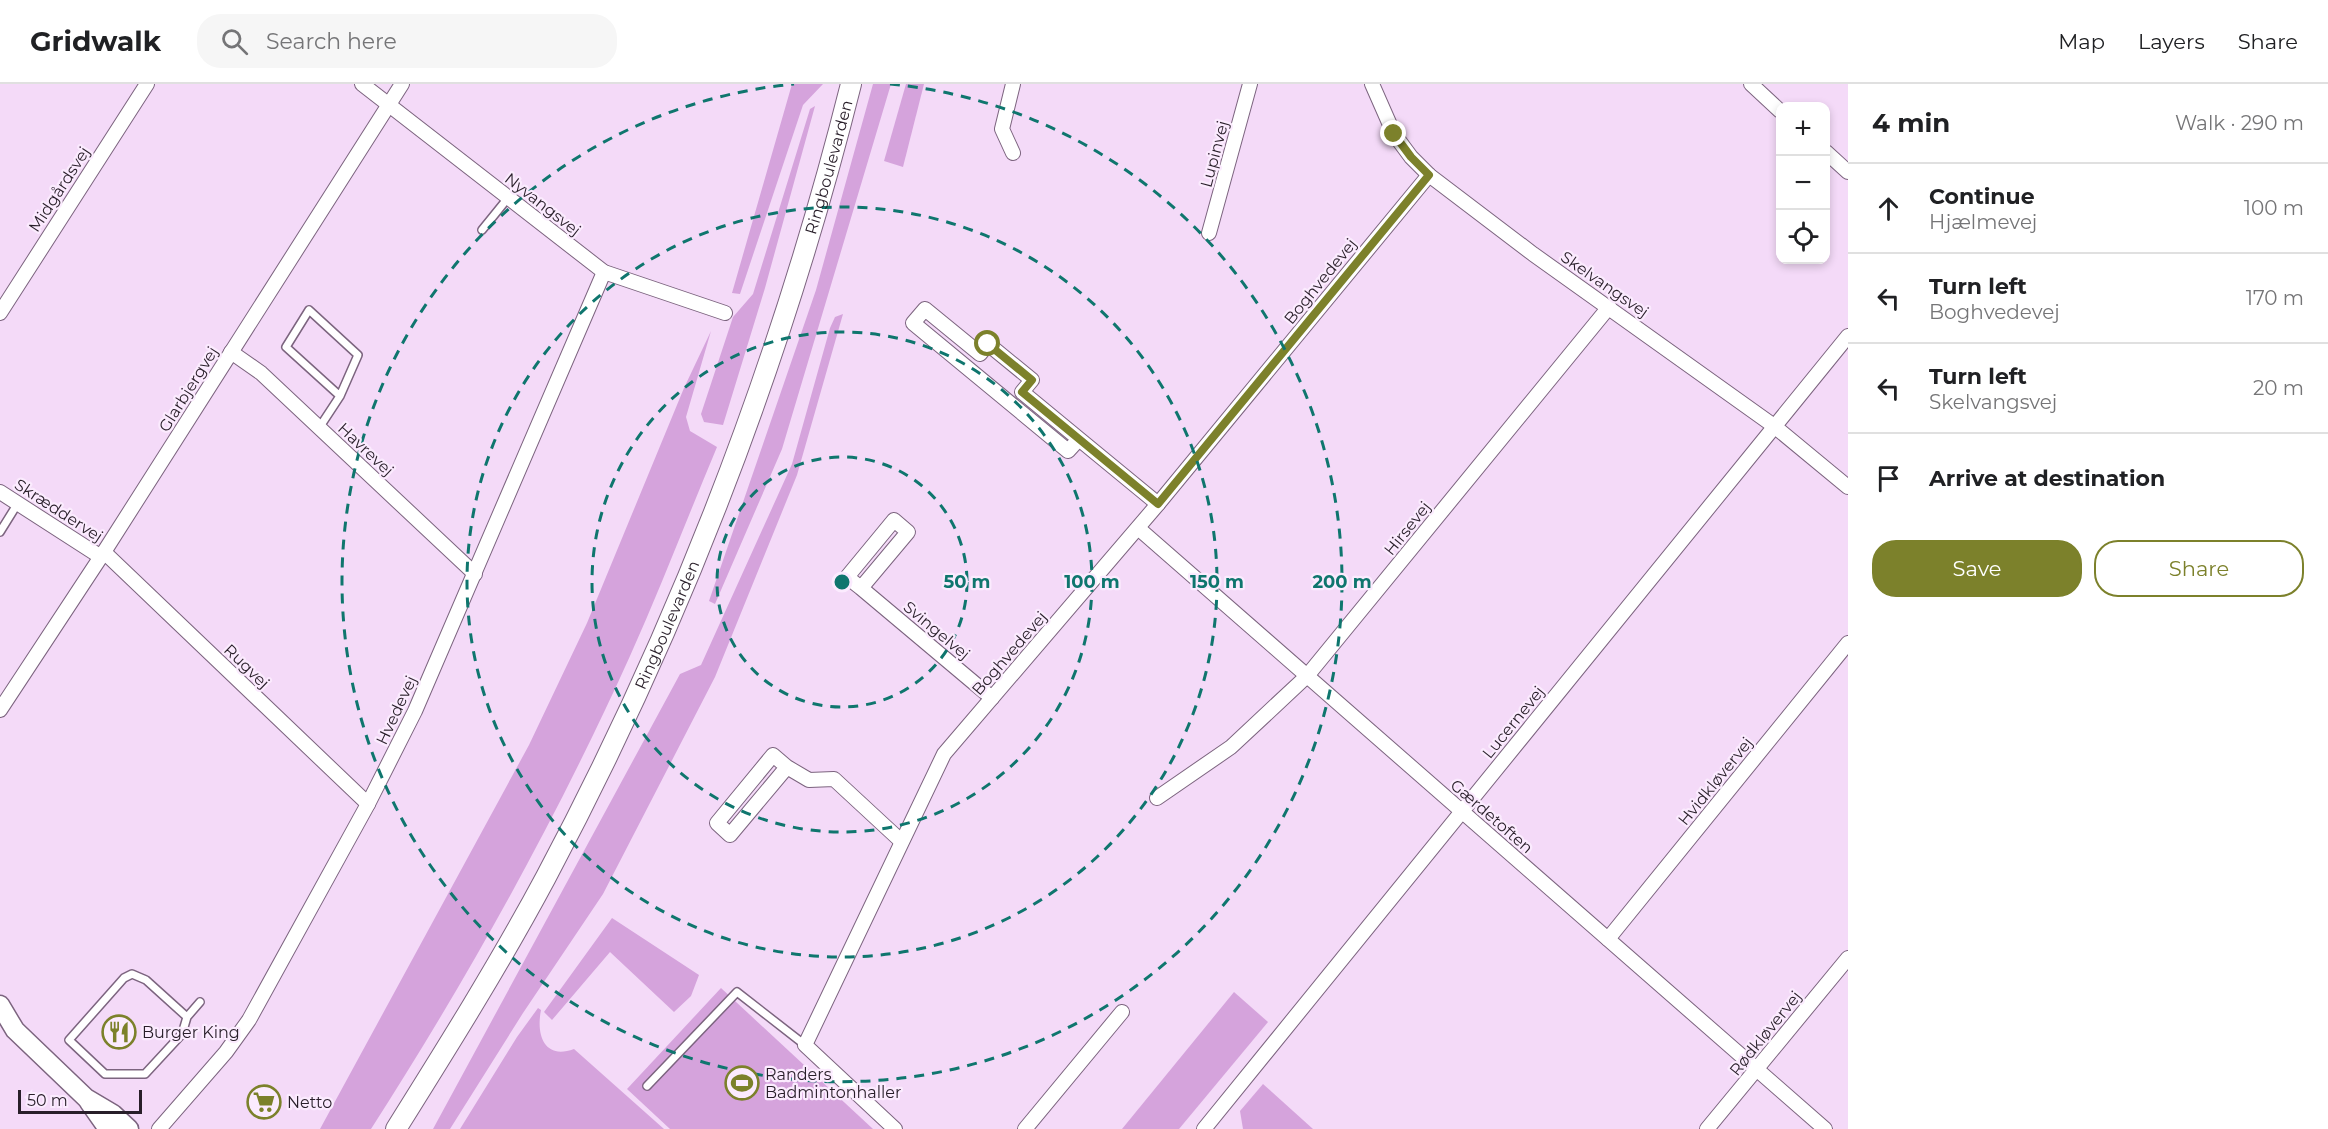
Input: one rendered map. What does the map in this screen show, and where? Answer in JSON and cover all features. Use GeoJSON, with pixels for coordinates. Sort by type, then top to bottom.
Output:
{"type":"FeatureCollection","features":[{"type":"Feature","properties":{"kind":"main road","name":"Ringboulevarden"},"geometry":{"type":"LineString","coordinates":[[396,1129],[474,1005],[546,877],[602,765],[657,644],[715,510],[770,358],[813,222],[851,84]]}},
{"type":"Feature","properties":{"kind":"street","name":"Midgårdsvej"},"geometry":{"type":"LineString","coordinates":[[0,313],[147,84]]}},
{"type":"Feature","properties":{"kind":"street","name":"Nyvangsvej"},"geometry":{"type":"LineString","coordinates":[[362,84],[604,272],[725,312]]}},
{"type":"Feature","properties":{"kind":"street","name":"Glarbjergvej"},"geometry":{"type":"LineString","coordinates":[[0,710],[402,84]]}},
{"type":"Feature","properties":{"kind":"street"},"geometry":{"type":"LineString","coordinates":[[1013,153],[1002,129],[1014,84]]}},
{"type":"Feature","properties":{"kind":"street","name":"Lupinvej"},"geometry":{"type":"LineString","coordinates":[[1209,233],[1251,84]]}},
{"type":"Feature","properties":{"kind":"street","name":"Skelvangsvej"},"geometry":{"type":"LineString","coordinates":[[1372,84],[1394,134],[1411,157],[1429,175],[1533,255],[1774,426],[1848,487]]}},
{"type":"Feature","properties":{"kind":"street"},"geometry":{"type":"LineString","coordinates":[[1751,84],[1776,107]]}},
{"type":"Feature","properties":{"kind":"street"},"geometry":{"type":"LineString","coordinates":[[1830,156],[1848,172]]}},
{"type":"Feature","properties":{"kind":"street","name":"Boghvedevej"},"geometry":{"type":"LineString","coordinates":[[805,1045],[944,754],[1138,528],[1429,175]]}},
{"type":"Feature","properties":{"kind":"street","name":"Hvedevej"},"geometry":{"type":"LineString","coordinates":[[159,1129],[226,1052],[249,1020],[368,804],[416,711],[604,272]]}},
{"type":"Feature","properties":{"kind":"street","name":"Hirsevej"},"geometry":{"type":"LineString","coordinates":[[1157,798],[1231,747],[1307,676],[1609,307]]}},
{"type":"Feature","properties":{"kind":"street"},"geometry":{"type":"LineString","coordinates":[[1079,439],[1068,451],[914,323],[925,309],[980,354],[988,344],[1032,380],[1022,392],[1158,504]]}},
{"type":"Feature","properties":{"kind":"street","name":"Lucernevej"},"geometry":{"type":"LineString","coordinates":[[1204,1129],[1848,336]]}},
{"type":"Feature","properties":{"kind":"street","name":"Havrevej"},"geometry":{"type":"LineString","coordinates":[[231,352],[261,373],[475,574]]}},
{"type":"Feature","properties":{"kind":"street","name":"Skræddervej"},"geometry":{"type":"LineString","coordinates":[[0,492],[102,554]]}},
{"type":"Feature","properties":{"kind":"street"},"geometry":{"type":"LineString","coordinates":[[894,520],[908,532],[861,588],[847,577],[894,520]]}},
{"type":"Feature","properties":{"kind":"street","name":"Gærdetoften"},"geometry":{"type":"LineString","coordinates":[[1138,528],[1825,1129]]}},
{"type":"Feature","properties":{"kind":"street","name":"Rugvej"},"geometry":{"type":"LineString","coordinates":[[102,554],[368,804]]}},
{"type":"Feature","properties":{"kind":"street","name":"Svingelvej"},"geometry":{"type":"LineString","coordinates":[[861,588],[992,698]]}},
{"type":"Feature","properties":{"kind":"street","name":"Hvidkløvervej"},"geometry":{"type":"LineString","coordinates":[[1608,939],[1848,643]]}},
{"type":"Feature","properties":{"kind":"street"},"geometry":{"type":"LineString","coordinates":[[787,767],[730,835],[717,823],[773,755],[787,767],[809,780],[834,779],[901,841]]}},
{"type":"Feature","properties":{"kind":"street","name":"Rødkløvervej"},"geometry":{"type":"LineString","coordinates":[[1707,1129],[1848,958]]}},
{"type":"Feature","properties":{"kind":"street"},"geometry":{"type":"LineString","coordinates":[[0,1005],[8,1026],[86,1098],[108,1129]]}},
{"type":"Feature","properties":{"kind":"street"},"geometry":{"type":"LineString","coordinates":[[1025,1129],[1122,1012]]}},
{"type":"Feature","properties":{"kind":"street"},"geometry":{"type":"LineString","coordinates":[[805,1045],[895,1129]]}},
{"type":"Feature","properties":{"kind":"street"},"geometry":{"type":"LineString","coordinates":[[86,1098],[113,1114],[129,1129]]}},
{"type":"Feature","properties":{"kind":"lane"},"geometry":{"type":"LineString","coordinates":[[482,230],[508,198]]}},
{"type":"Feature","properties":{"kind":"lane"},"geometry":{"type":"LineString","coordinates":[[320,428],[340,396],[358,355],[309,310],[286,347],[340,396]]}},
{"type":"Feature","properties":{"kind":"lane"},"geometry":{"type":"LineString","coordinates":[[0,532],[18,503]]}},
{"type":"Feature","properties":{"kind":"lane"},"geometry":{"type":"LineString","coordinates":[[187,1017],[146,980],[132,974],[124,978],[69,1040],[105,1074],[145,1074],[182,1034],[187,1017],[200,1002]]}},
{"type":"Feature","properties":{"kind":"lane"},"geometry":{"type":"LineString","coordinates":[[647,1086],[737,992],[805,1045]]}},
{"type":"Feature","properties":{"kind":"shaded area"},"geometry":{"type":"Polygon","coordinates":[[[792,84],[823,84],[803,105],[740,294],[732,293],[792,84]]]}},
{"type":"Feature","properties":{"kind":"shaded area"},"geometry":{"type":"Polygon","coordinates":[[[873,84],[891,84],[782,449],[715,604],[709,601],[816,290],[873,84]]]}},
{"type":"Feature","properties":{"kind":"shaded area"},"geometry":{"type":"Polygon","coordinates":[[[906,84],[924,84],[903,167],[884,161],[906,84]]]}},
{"type":"Feature","properties":{"kind":"shaded area"},"geometry":{"type":"Polygon","coordinates":[[[815,106],[765,288],[723,425],[704,422],[701,414],[733,317],[753,294],[810,109],[815,106]]]}},
{"type":"Feature","properties":{"kind":"shaded area"},"geometry":{"type":"Polygon","coordinates":[[[843,314],[797,475],[715,677],[603,894],[523,1013],[450,1129],[433,1129],[680,674],[701,665],[792,464],[830,328],[835,317],[843,314]]]}},
{"type":"Feature","properties":{"kind":"shaded area"},"geometry":{"type":"Polygon","coordinates":[[[711,331],[686,417],[690,431],[717,447],[602,717],[541,838],[476,956],[371,1129],[320,1129],[529,745],[587,623],[684,388],[711,331]]]}},
{"type":"Feature","properties":{"kind":"shaded area"},"geometry":{"type":"Polygon","coordinates":[[[612,918],[699,975],[691,996],[674,1012],[610,952],[552,1020],[544,1012],[612,918]]]}},
{"type":"Feature","properties":{"kind":"shaded area"},"geometry":{"type":"Polygon","coordinates":[[[721,988],[873,1129],[670,1129],[627,1089],[721,988]]]}},
{"type":"Feature","properties":{"kind":"shaded area"},"geometry":{"type":"Polygon","coordinates":[[[1234,992],[1268,1022],[1179,1129],[1122,1129],[1234,992]]]}},
{"type":"Feature","properties":{"kind":"shaded area"},"geometry":{"type":"Polygon","coordinates":[[[538,1008],[541,1010],[541,1036],[549,1048],[564,1052],[574,1049],[664,1129],[460,1129],[517,1037],[538,1008]]]}},
{"type":"Feature","properties":{"kind":"shaded area"},"geometry":{"type":"Polygon","coordinates":[[[1263,1084],[1313,1129],[1243,1129],[1240,1111],[1263,1084]]]}},
{"type":"Feature","properties":{"kind":"place","name":"Burger King"},"geometry":{"type":"Point","coordinates":[119,1032]}},
{"type":"Feature","properties":{"kind":"place","name":"Randers Badmintonhaller"},"geometry":{"type":"Point","coordinates":[742,1083]}},
{"type":"Feature","properties":{"kind":"place","name":"Netto"},"geometry":{"type":"Point","coordinates":[264,1102]}},
{"type":"Feature","properties":{"kind":"route"},"geometry":{"type":"LineString","coordinates":[[988,344],[1032,380],[1022,392],[1158,504],[1429,175],[1411,157],[1394,134]]}}]}
